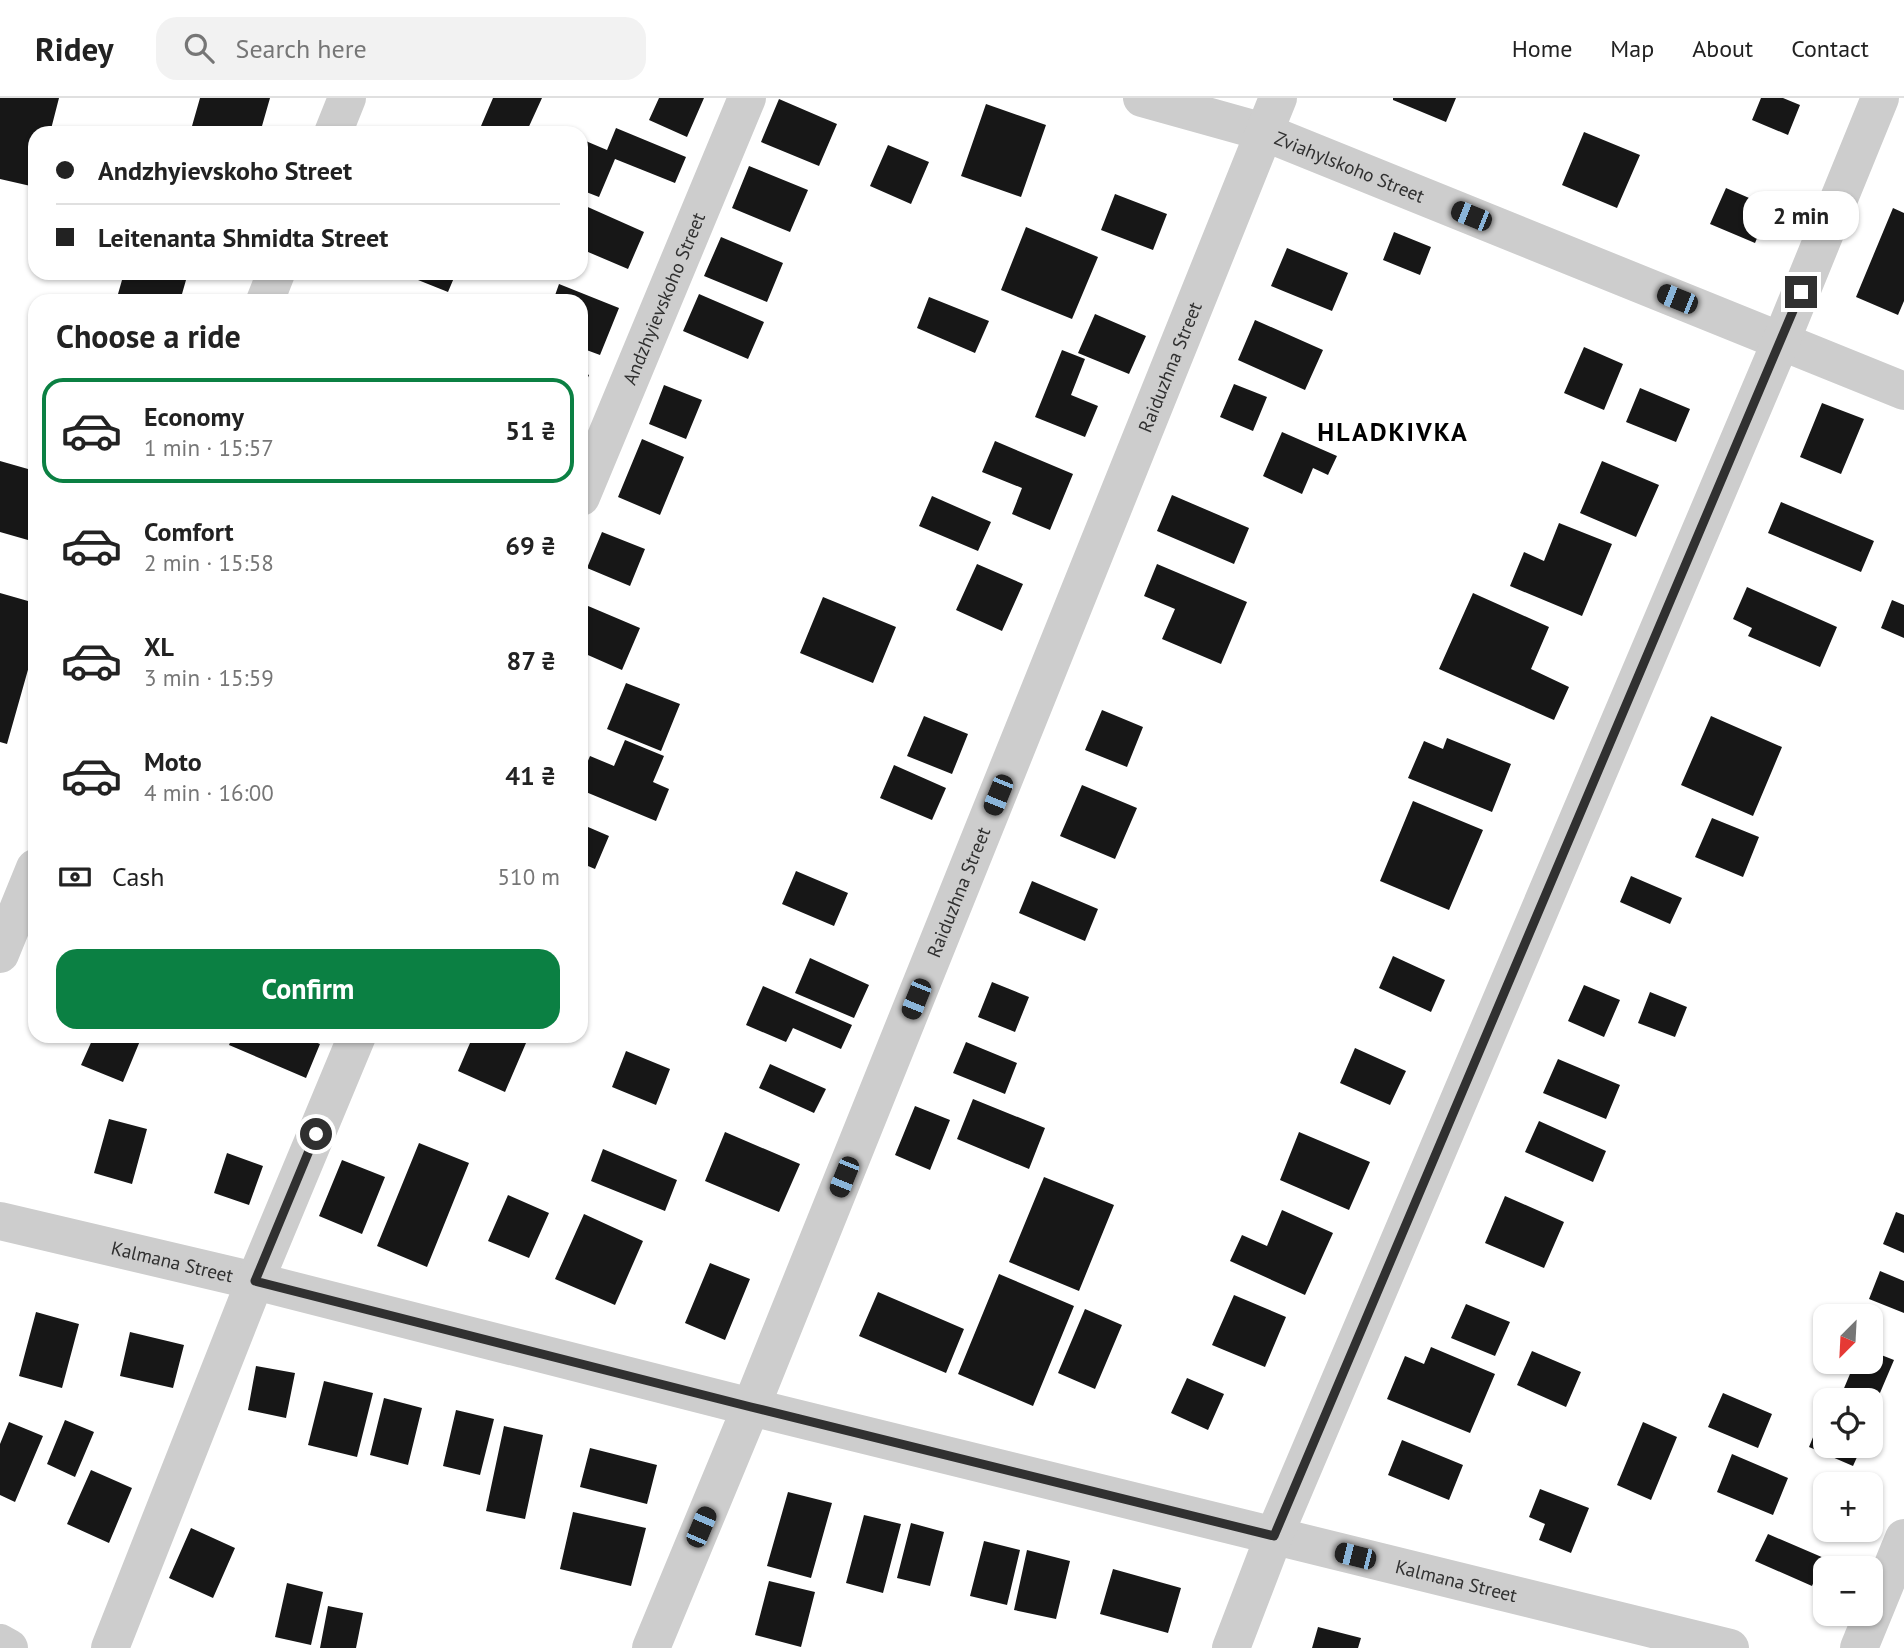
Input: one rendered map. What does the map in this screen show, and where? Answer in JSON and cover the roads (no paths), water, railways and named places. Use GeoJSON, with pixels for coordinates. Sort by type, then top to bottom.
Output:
{"type":"FeatureCollection","features":[{"type":"Feature","properties":{"kind":"street"},"geometry":{"type":"LineString","coordinates":[[336,126],[347,98]]}},
{"type":"Feature","properties":{"kind":"street","name":"Andzhyievskoho Street"},"geometry":{"type":"LineString","coordinates":[[588,480],[747,98]]}},
{"type":"Feature","properties":{"kind":"street","name":"Zviahylskoho Street"},"geometry":{"type":"LineString","coordinates":[[1142,98],[1271,115],[1781,341],[1904,391]]}},
{"type":"Feature","properties":{"kind":"street"},"geometry":{"type":"LineString","coordinates":[[1231,1648],[1274,1536],[1781,341],[1880,98]]}},
{"type":"Feature","properties":{"kind":"street","name":"Raiduzhna Street"},"geometry":{"type":"LineString","coordinates":[[651,1648],[751,1407],[1271,115]]}},
{"type":"Feature","properties":{"kind":"street"},"geometry":{"type":"LineString","coordinates":[[0,954],[28,885]]}},
{"type":"Feature","properties":{"kind":"street"},"geometry":{"type":"LineString","coordinates":[[110,1648],[255,1281],[354,1043]]}},
{"type":"Feature","properties":{"kind":"street","name":"Kalmana Street"},"geometry":{"type":"LineString","coordinates":[[0,1221],[255,1281],[751,1407],[1730,1648]]}},
{"type":"Feature","properties":{"kind":"street"},"geometry":{"type":"LineString","coordinates":[[1859,1648],[1904,1538]]}},
{"type":"Feature","properties":{"kind":"street"},"geometry":{"type":"LineString","coordinates":[[0,1643],[9,1648]]}},
{"type":"Feature","properties":{"kind":"district","name":"HLADKIVKA"},"geometry":{"type":"Point","coordinates":[1393,432]}}]}
